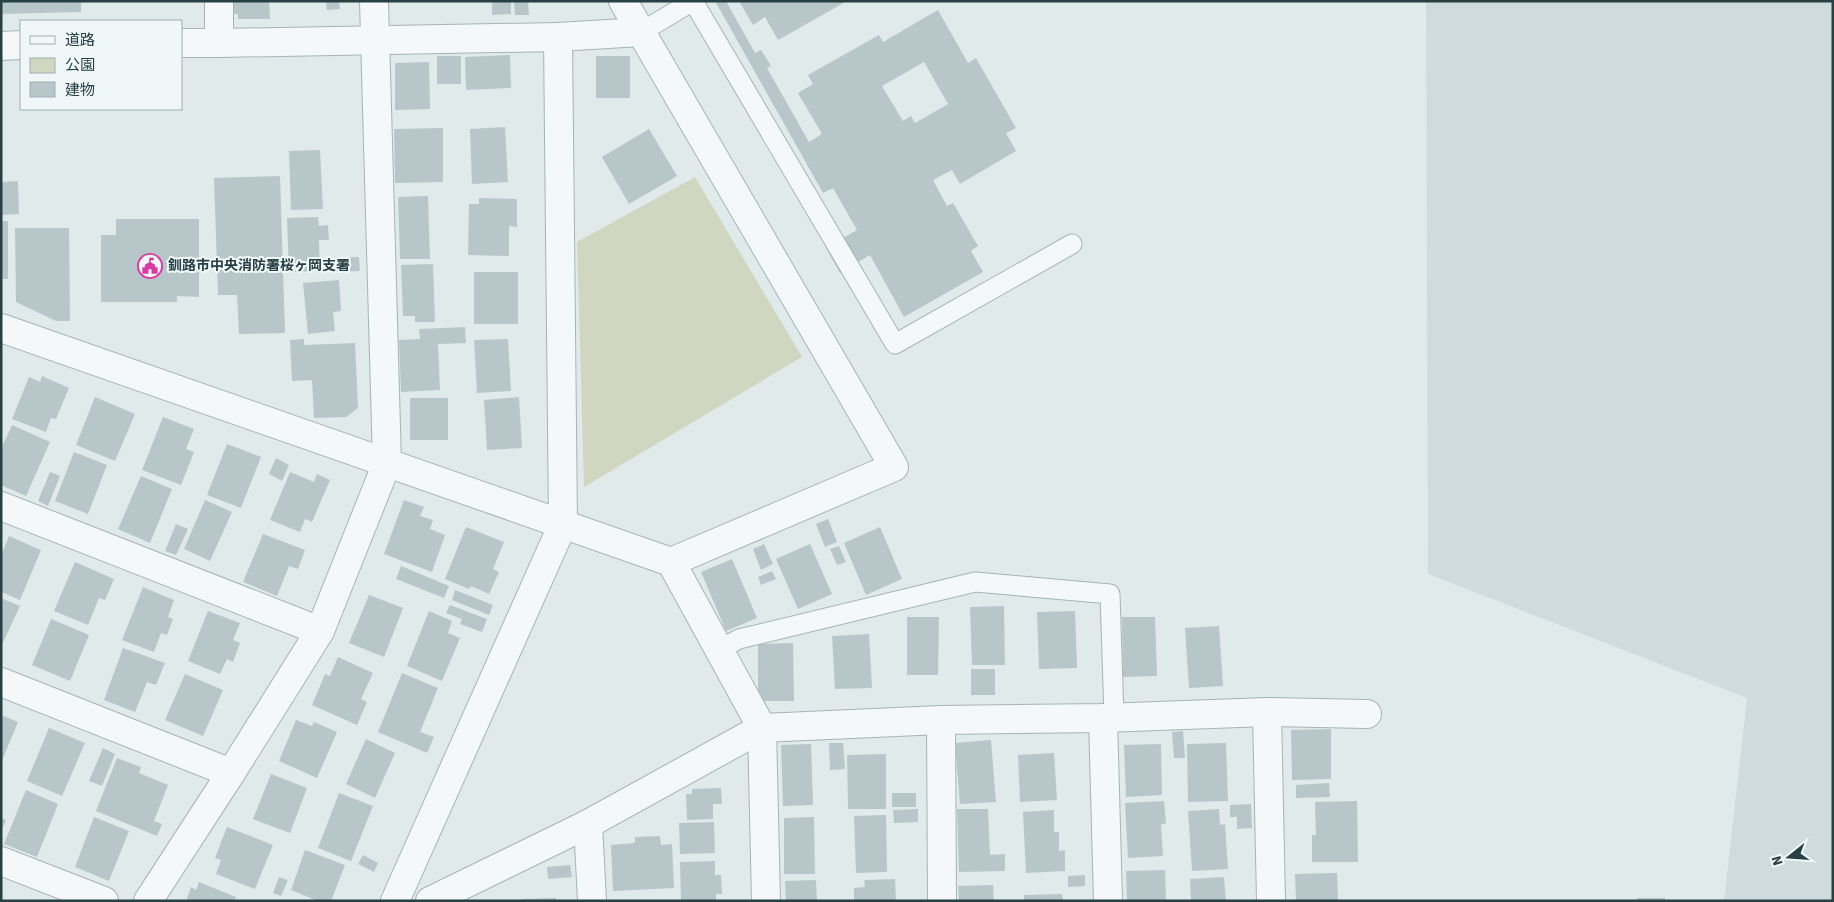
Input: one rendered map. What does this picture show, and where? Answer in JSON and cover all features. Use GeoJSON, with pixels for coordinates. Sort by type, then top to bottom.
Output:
{"type":"FeatureCollection","features":[{"type":"Feature","properties":{"kind":"street"},"geometry":{"type":"LineString","coordinates":[[219,1],[219,43]]}},
{"type":"Feature","properties":{"kind":"street"},"geometry":{"type":"LineString","coordinates":[[148,901],[320,631],[387,463],[374,1]]}},
{"type":"Feature","properties":{"kind":"street"},"geometry":{"type":"LineString","coordinates":[[623,1],[894,467],[671,562]]}},
{"type":"Feature","properties":{"kind":"street"},"geometry":{"type":"LineString","coordinates":[[182,43],[558,37],[640,32]]}},
{"type":"Feature","properties":{"kind":"street"},"geometry":{"type":"LineString","coordinates":[[395,901],[564,524],[558,37]]}},
{"type":"Feature","properties":{"kind":"street"},"geometry":{"type":"LineString","coordinates":[[1,46],[20,45]]}},
{"type":"Feature","properties":{"kind":"street"},"geometry":{"type":"LineString","coordinates":[[1,328],[671,562],[762,728],[766,901]]}},
{"type":"Feature","properties":{"kind":"street"},"geometry":{"type":"LineString","coordinates":[[1,506],[320,631]]}},
{"type":"Feature","properties":{"kind":"street"},"geometry":{"type":"LineString","coordinates":[[1,682],[231,773]]}},
{"type":"Feature","properties":{"kind":"street"},"geometry":{"type":"LineString","coordinates":[[1267,712],[1271,901]]}},
{"type":"Feature","properties":{"kind":"street"},"geometry":{"type":"LineString","coordinates":[[430,901],[588,824],[762,728],[941,720],[1267,712],[1367,714]]}},
{"type":"Feature","properties":{"kind":"street"},"geometry":{"type":"LineString","coordinates":[[1108,901],[1109,717]]}},
{"type":"Feature","properties":{"kind":"street"},"geometry":{"type":"LineString","coordinates":[[941,720],[942,901]]}},
{"type":"Feature","properties":{"kind":"street"},"geometry":{"type":"LineString","coordinates":[[588,824],[592,901]]}},
{"type":"Feature","properties":{"kind":"street"},"geometry":{"type":"LineString","coordinates":[[1,861],[104,901]]}},
{"type":"Feature","properties":{"kind":"lane"},"geometry":{"type":"LineString","coordinates":[[640,32],[693,1],[895,344],[1072,244]]}},
{"type":"Feature","properties":{"kind":"lane"},"geometry":{"type":"LineString","coordinates":[[719,650],[739,639],[975,582],[1110,594],[1109,717]]}},
{"type":"Feature","properties":{"kind":"shaded area"},"geometry":{"type":"Polygon","coordinates":[[[1426,1],[1833,1],[1833,901],[1724,901],[1747,698],[1428,574],[1426,1]]]}},
{"type":"Feature","properties":{"kind":"green space"},"geometry":{"type":"Polygon","coordinates":[[[695,177],[802,357],[584,487],[577,242],[695,177]]]}},
{"type":"Feature","properties":{"kind":"building"},"geometry":{"type":"Polygon","coordinates":[[[1,1],[81,1],[81,12],[1,14],[1,1]]]}},
{"type":"Feature","properties":{"kind":"building"},"geometry":{"type":"Polygon","coordinates":[[[232,1],[269,1],[270,19],[238,19],[238,14],[232,14],[232,1]]]}},
{"type":"Feature","properties":{"kind":"building"},"geometry":{"type":"Polygon","coordinates":[[[326,1],[339,1],[340,9],[327,10],[326,1]]]}},
{"type":"Feature","properties":{"kind":"building"},"geometry":{"type":"Polygon","coordinates":[[[492,1],[511,1],[511,14],[492,15],[492,1]]]}},
{"type":"Feature","properties":{"kind":"building"},"geometry":{"type":"Polygon","coordinates":[[[514,1],[528,1],[529,15],[515,15],[514,1]]]}},
{"type":"Feature","properties":{"kind":"building"},"geometry":{"type":"Polygon","coordinates":[[[715,1],[726,1],[755,53],[761,50],[771,66],[767,68],[809,142],[822,134],[798,93],[813,84],[808,75],[879,35],[883,42],[938,10],[968,63],[976,58],[1016,128],[1006,133],[1016,151],[960,184],[952,170],[933,180],[947,206],[953,203],[978,246],[971,251],[983,272],[904,317],[870,255],[840,273],[826,248],[857,230],[833,188],[823,193],[715,1]],[[924,62],[882,86],[903,121],[911,116],[915,123],[948,104],[924,62]]]}},
{"type":"Feature","properties":{"kind":"building"},"geometry":{"type":"Polygon","coordinates":[[[739,1],[847,1],[778,40],[765,17],[753,25],[739,1]]]}},
{"type":"Feature","properties":{"kind":"building"},"geometry":{"type":"Polygon","coordinates":[[[510,55],[511,88],[466,90],[465,57],[510,55]]]}},
{"type":"Feature","properties":{"kind":"building"},"geometry":{"type":"Polygon","coordinates":[[[437,56],[461,56],[461,84],[437,84],[437,56]]]}},
{"type":"Feature","properties":{"kind":"building"},"geometry":{"type":"Polygon","coordinates":[[[596,56],[630,56],[630,98],[596,98],[596,56]]]}},
{"type":"Feature","properties":{"kind":"building"},"geometry":{"type":"Polygon","coordinates":[[[429,62],[430,109],[395,110],[395,63],[429,62]]]}},
{"type":"Feature","properties":{"kind":"building"},"geometry":{"type":"Polygon","coordinates":[[[505,127],[508,182],[472,184],[470,129],[505,127]]]}},
{"type":"Feature","properties":{"kind":"building"},"geometry":{"type":"Polygon","coordinates":[[[443,128],[443,182],[395,183],[394,129],[443,128]]]}},
{"type":"Feature","properties":{"kind":"building"},"geometry":{"type":"Polygon","coordinates":[[[649,129],[677,176],[629,204],[602,157],[649,129]]]}},
{"type":"Feature","properties":{"kind":"building"},"geometry":{"type":"Polygon","coordinates":[[[320,150],[323,209],[291,210],[289,151],[320,150]]]}},
{"type":"Feature","properties":{"kind":"building"},"geometry":{"type":"Polygon","coordinates":[[[280,176],[285,333],[239,334],[237,295],[218,295],[214,178],[280,176]]]}},
{"type":"Feature","properties":{"kind":"building"},"geometry":{"type":"Polygon","coordinates":[[[18,181],[19,214],[1,215],[1,182],[18,181]]]}},
{"type":"Feature","properties":{"kind":"building"},"geometry":{"type":"Polygon","coordinates":[[[428,196],[430,259],[400,259],[398,197],[428,196]]]}},
{"type":"Feature","properties":{"kind":"building"},"geometry":{"type":"Polygon","coordinates":[[[479,198],[517,199],[517,227],[509,226],[509,256],[468,255],[469,204],[479,204],[479,198]]]}},
{"type":"Feature","properties":{"kind":"building"},"geometry":{"type":"Polygon","coordinates":[[[318,217],[319,226],[328,225],[329,240],[319,240],[320,271],[289,272],[287,218],[318,217]]]}},
{"type":"Feature","properties":{"kind":"building","name":"釧路市中央消防署桜ヶ岡支署"},"geometry":{"type":"Polygon","coordinates":[[[116,219],[199,219],[199,297],[177,296],[177,302],[101,302],[101,235],[116,235],[116,219]]]}},
{"type":"Feature","properties":{"kind":"building"},"geometry":{"type":"Polygon","coordinates":[[[1,221],[8,221],[8,279],[1,279],[1,221]]]}},
{"type":"Feature","properties":{"kind":"building"},"geometry":{"type":"Polygon","coordinates":[[[15,228],[69,228],[70,321],[56,321],[16,302],[15,228]]]}},
{"type":"Feature","properties":{"kind":"building"},"geometry":{"type":"Polygon","coordinates":[[[359,257],[360,271],[335,272],[335,258],[359,257]]]}},
{"type":"Feature","properties":{"kind":"building"},"geometry":{"type":"Polygon","coordinates":[[[433,264],[435,322],[415,322],[415,316],[403,316],[401,265],[433,264]]]}},
{"type":"Feature","properties":{"kind":"building"},"geometry":{"type":"Polygon","coordinates":[[[474,272],[518,272],[518,324],[474,324],[474,272]]]}},
{"type":"Feature","properties":{"kind":"building"},"geometry":{"type":"Polygon","coordinates":[[[339,280],[341,311],[333,312],[335,331],[308,334],[303,283],[339,280]]]}},
{"type":"Feature","properties":{"kind":"building"},"geometry":{"type":"Polygon","coordinates":[[[465,327],[466,343],[438,344],[440,390],[401,392],[399,340],[420,339],[419,329],[465,327]]]}},
{"type":"Feature","properties":{"kind":"building"},"geometry":{"type":"Polygon","coordinates":[[[304,339],[304,345],[355,343],[358,408],[346,417],[314,418],[312,380],[292,381],[290,340],[304,339]]]}},
{"type":"Feature","properties":{"kind":"building"},"geometry":{"type":"Polygon","coordinates":[[[508,339],[511,391],[477,393],[474,340],[508,339]]]}},
{"type":"Feature","properties":{"kind":"building"},"geometry":{"type":"Polygon","coordinates":[[[42,376],[69,388],[56,419],[51,418],[46,432],[12,419],[29,377],[40,382],[42,376]]]}},
{"type":"Feature","properties":{"kind":"building"},"geometry":{"type":"Polygon","coordinates":[[[95,397],[135,414],[115,461],[76,445],[95,397]]]}},
{"type":"Feature","properties":{"kind":"building"},"geometry":{"type":"Polygon","coordinates":[[[519,397],[522,448],[487,450],[484,400],[519,397]]]}},
{"type":"Feature","properties":{"kind":"building"},"geometry":{"type":"Polygon","coordinates":[[[410,398],[448,398],[448,440],[410,440],[410,398]]]}},
{"type":"Feature","properties":{"kind":"building"},"geometry":{"type":"Polygon","coordinates":[[[163,417],[194,429],[186,449],[194,452],[181,485],[142,470],[163,417]]]}},
{"type":"Feature","properties":{"kind":"building"},"geometry":{"type":"Polygon","coordinates":[[[12,425],[50,442],[26,496],[1,485],[1,449],[12,425]]]}},
{"type":"Feature","properties":{"kind":"building"},"geometry":{"type":"Polygon","coordinates":[[[227,444],[261,457],[241,508],[207,495],[227,444]]]}},
{"type":"Feature","properties":{"kind":"building"},"geometry":{"type":"Polygon","coordinates":[[[74,452],[107,465],[88,514],[55,501],[74,452]]]}},
{"type":"Feature","properties":{"kind":"building"},"geometry":{"type":"Polygon","coordinates":[[[276,458],[289,465],[282,481],[269,474],[276,458]]]}},
{"type":"Feature","properties":{"kind":"building"},"geometry":{"type":"Polygon","coordinates":[[[50,472],[60,476],[48,506],[38,501],[50,472]]]}},
{"type":"Feature","properties":{"kind":"building"},"geometry":{"type":"Polygon","coordinates":[[[290,472],[314,482],[317,474],[330,480],[312,522],[305,519],[300,532],[270,520],[290,472]]]}},
{"type":"Feature","properties":{"kind":"building"},"geometry":{"type":"Polygon","coordinates":[[[141,476],[172,489],[150,543],[118,529],[141,476]]]}},
{"type":"Feature","properties":{"kind":"building"},"geometry":{"type":"Polygon","coordinates":[[[205,500],[232,512],[210,561],[184,549],[205,500]]]}},
{"type":"Feature","properties":{"kind":"building"},"geometry":{"type":"Polygon","coordinates":[[[404,500],[424,507],[420,516],[433,520],[430,529],[445,535],[432,572],[384,554],[404,500]]]}},
{"type":"Feature","properties":{"kind":"building"},"geometry":{"type":"Polygon","coordinates":[[[828,519],[837,542],[825,547],[816,524],[828,519]]]}},
{"type":"Feature","properties":{"kind":"building"},"geometry":{"type":"Polygon","coordinates":[[[176,524],[188,529],[176,555],[165,551],[176,524]]]}},
{"type":"Feature","properties":{"kind":"building"},"geometry":{"type":"Polygon","coordinates":[[[466,527],[504,542],[493,569],[499,572],[489,594],[471,586],[469,589],[445,579],[466,527]]]}},
{"type":"Feature","properties":{"kind":"building"},"geometry":{"type":"Polygon","coordinates":[[[880,527],[902,579],[866,595],[844,543],[880,527]]]}},
{"type":"Feature","properties":{"kind":"building"},"geometry":{"type":"Polygon","coordinates":[[[263,534],[305,550],[298,569],[289,566],[277,596],[243,582],[263,534]]]}},
{"type":"Feature","properties":{"kind":"building"},"geometry":{"type":"Polygon","coordinates":[[[9,536],[41,550],[20,600],[1,592],[1,556],[9,536]]]}},
{"type":"Feature","properties":{"kind":"building"},"geometry":{"type":"Polygon","coordinates":[[[764,544],[773,564],[761,570],[753,549],[764,544]]]}},
{"type":"Feature","properties":{"kind":"building"},"geometry":{"type":"Polygon","coordinates":[[[810,544],[832,594],[798,609],[776,559],[810,544]]]}},
{"type":"Feature","properties":{"kind":"building"},"geometry":{"type":"Polygon","coordinates":[[[839,546],[846,562],[837,565],[830,549],[839,546]]]}},
{"type":"Feature","properties":{"kind":"building"},"geometry":{"type":"Polygon","coordinates":[[[732,559],[757,618],[726,631],[701,572],[732,559]]]}},
{"type":"Feature","properties":{"kind":"building"},"geometry":{"type":"Polygon","coordinates":[[[75,562],[114,579],[105,600],[99,598],[88,625],[54,611],[75,562]]]}},
{"type":"Feature","properties":{"kind":"building"},"geometry":{"type":"Polygon","coordinates":[[[401,566],[449,586],[444,598],[396,579],[401,566]]]}},
{"type":"Feature","properties":{"kind":"building"},"geometry":{"type":"Polygon","coordinates":[[[772,571],[776,579],[761,585],[758,577],[772,571]]]}},
{"type":"Feature","properties":{"kind":"building"},"geometry":{"type":"Polygon","coordinates":[[[143,587],[174,600],[168,617],[173,619],[167,635],[161,633],[154,652],[122,640],[143,587]]]}},
{"type":"Feature","properties":{"kind":"building"},"geometry":{"type":"Polygon","coordinates":[[[455,590],[493,605],[489,615],[452,600],[455,590]]]}},
{"type":"Feature","properties":{"kind":"building"},"geometry":{"type":"Polygon","coordinates":[[[369,595],[403,608],[384,657],[349,643],[369,595]]]}},
{"type":"Feature","properties":{"kind":"building"},"geometry":{"type":"Polygon","coordinates":[[[1,598],[20,606],[1,647],[1,598]]]}},
{"type":"Feature","properties":{"kind":"building"},"geometry":{"type":"Polygon","coordinates":[[[450,605],[487,619],[482,632],[460,624],[462,619],[446,613],[450,605]]]}},
{"type":"Feature","properties":{"kind":"building"},"geometry":{"type":"Polygon","coordinates":[[[1004,606],[1005,665],[972,665],[970,607],[1004,606]]]}},
{"type":"Feature","properties":{"kind":"building"},"geometry":{"type":"Polygon","coordinates":[[[208,611],[240,623],[233,640],[240,643],[233,662],[227,659],[220,674],[188,661],[208,611]]]}},
{"type":"Feature","properties":{"kind":"building"},"geometry":{"type":"Polygon","coordinates":[[[429,611],[452,621],[448,633],[460,638],[442,681],[407,666],[429,611]]]}},
{"type":"Feature","properties":{"kind":"building"},"geometry":{"type":"Polygon","coordinates":[[[1075,611],[1077,668],[1039,669],[1037,612],[1075,611]]]}},
{"type":"Feature","properties":{"kind":"building"},"geometry":{"type":"Polygon","coordinates":[[[907,617],[939,617],[938,675],[907,675],[907,617]]]}},
{"type":"Feature","properties":{"kind":"building"},"geometry":{"type":"Polygon","coordinates":[[[1122,617],[1155,617],[1157,676],[1123,677],[1122,617]]]}},
{"type":"Feature","properties":{"kind":"building"},"geometry":{"type":"Polygon","coordinates":[[[51,619],[89,635],[70,681],[32,665],[51,619]]]}},
{"type":"Feature","properties":{"kind":"building"},"geometry":{"type":"Polygon","coordinates":[[[1219,626],[1223,686],[1189,688],[1185,628],[1219,626]]]}},
{"type":"Feature","properties":{"kind":"building"},"geometry":{"type":"Polygon","coordinates":[[[869,634],[872,688],[835,689],[832,636],[869,634]]]}},
{"type":"Feature","properties":{"kind":"building"},"geometry":{"type":"Polygon","coordinates":[[[793,643],[794,701],[758,701],[758,644],[793,643]]]}},
{"type":"Feature","properties":{"kind":"building"},"geometry":{"type":"Polygon","coordinates":[[[123,648],[165,663],[156,685],[147,682],[135,712],[104,700],[123,648]]]}},
{"type":"Feature","properties":{"kind":"building"},"geometry":{"type":"Polygon","coordinates":[[[338,657],[373,673],[361,699],[367,702],[357,725],[312,705],[325,674],[330,676],[338,657]]]}},
{"type":"Feature","properties":{"kind":"building"},"geometry":{"type":"Polygon","coordinates":[[[971,669],[995,669],[995,695],[971,695],[971,669]]]}},
{"type":"Feature","properties":{"kind":"building"},"geometry":{"type":"Polygon","coordinates":[[[402,673],[438,688],[420,732],[434,737],[427,753],[378,732],[402,673]]]}},
{"type":"Feature","properties":{"kind":"building"},"geometry":{"type":"Polygon","coordinates":[[[185,674],[223,690],[203,736],[165,720],[185,674]]]}},
{"type":"Feature","properties":{"kind":"building"},"geometry":{"type":"Polygon","coordinates":[[[1,715],[18,722],[1,763],[1,715]]]}},
{"type":"Feature","properties":{"kind":"building"},"geometry":{"type":"Polygon","coordinates":[[[296,720],[312,726],[314,722],[337,732],[317,778],[279,761],[296,720]]]}},
{"type":"Feature","properties":{"kind":"building"},"geometry":{"type":"Polygon","coordinates":[[[49,728],[85,743],[62,796],[27,781],[49,728]]]}},
{"type":"Feature","properties":{"kind":"building"},"geometry":{"type":"Polygon","coordinates":[[[1331,729],[1331,779],[1292,780],[1291,730],[1331,729]]]}},
{"type":"Feature","properties":{"kind":"building"},"geometry":{"type":"Polygon","coordinates":[[[1183,731],[1185,758],[1174,758],[1172,732],[1183,731]]]}},
{"type":"Feature","properties":{"kind":"building"},"geometry":{"type":"Polygon","coordinates":[[[366,739],[395,753],[375,798],[346,784],[366,739]]]}},
{"type":"Feature","properties":{"kind":"building"},"geometry":{"type":"Polygon","coordinates":[[[991,740],[996,802],[960,804],[955,743],[991,740]]]}},
{"type":"Feature","properties":{"kind":"building"},"geometry":{"type":"Polygon","coordinates":[[[829,743],[843,743],[845,769],[830,770],[829,743]]]}},
{"type":"Feature","properties":{"kind":"building"},"geometry":{"type":"Polygon","coordinates":[[[1226,743],[1228,801],[1188,802],[1187,744],[1226,743]]]}},
{"type":"Feature","properties":{"kind":"building"},"geometry":{"type":"Polygon","coordinates":[[[811,744],[813,805],[783,806],[781,745],[811,744]]]}},
{"type":"Feature","properties":{"kind":"building"},"geometry":{"type":"Polygon","coordinates":[[[1161,744],[1162,795],[1126,797],[1124,745],[1161,744]]]}},
{"type":"Feature","properties":{"kind":"building"},"geometry":{"type":"Polygon","coordinates":[[[103,748],[115,754],[102,786],[89,781],[103,748]]]}},
{"type":"Feature","properties":{"kind":"building"},"geometry":{"type":"Polygon","coordinates":[[[1054,753],[1057,800],[1020,802],[1018,755],[1054,753]]]}},
{"type":"Feature","properties":{"kind":"building"},"geometry":{"type":"Polygon","coordinates":[[[886,754],[886,809],[848,809],[847,755],[886,754]]]}},
{"type":"Feature","properties":{"kind":"building"},"geometry":{"type":"Polygon","coordinates":[[[117,758],[141,767],[139,773],[168,785],[154,821],[162,824],[157,836],[96,811],[117,758]]]}},
{"type":"Feature","properties":{"kind":"building"},"geometry":{"type":"Polygon","coordinates":[[[271,774],[307,788],[290,833],[253,819],[271,774]]]}},
{"type":"Feature","properties":{"kind":"building"},"geometry":{"type":"Polygon","coordinates":[[[1329,783],[1330,797],[1296,798],[1296,785],[1329,783]]]}},
{"type":"Feature","properties":{"kind":"building"},"geometry":{"type":"Polygon","coordinates":[[[721,788],[722,804],[713,804],[713,819],[687,820],[686,794],[692,794],[692,789],[721,788]]]}},
{"type":"Feature","properties":{"kind":"building"},"geometry":{"type":"Polygon","coordinates":[[[26,790],[58,804],[37,857],[4,844],[26,790]]]}},
{"type":"Feature","properties":{"kind":"building"},"geometry":{"type":"Polygon","coordinates":[[[339,793],[373,806],[351,861],[318,848],[339,793]]]}},
{"type":"Feature","properties":{"kind":"building"},"geometry":{"type":"Polygon","coordinates":[[[892,793],[916,793],[916,807],[892,807],[892,793]]]}},
{"type":"Feature","properties":{"kind":"building"},"geometry":{"type":"Polygon","coordinates":[[[1164,801],[1166,824],[1161,824],[1163,856],[1128,858],[1125,803],[1164,801]]]}},
{"type":"Feature","properties":{"kind":"building"},"geometry":{"type":"Polygon","coordinates":[[[1357,801],[1358,862],[1312,862],[1312,835],[1316,835],[1315,802],[1357,801]]]}},
{"type":"Feature","properties":{"kind":"building"},"geometry":{"type":"Polygon","coordinates":[[[1251,804],[1252,828],[1237,829],[1237,817],[1230,817],[1230,805],[1251,804]]]}},
{"type":"Feature","properties":{"kind":"building"},"geometry":{"type":"Polygon","coordinates":[[[918,809],[918,822],[894,823],[893,810],[918,809]]]}},
{"type":"Feature","properties":{"kind":"building"},"geometry":{"type":"Polygon","coordinates":[[[957,809],[988,809],[990,855],[1005,854],[1005,871],[959,872],[957,809]]]}},
{"type":"Feature","properties":{"kind":"building"},"geometry":{"type":"Polygon","coordinates":[[[1219,809],[1220,825],[1225,824],[1228,869],[1192,871],[1188,811],[1219,809]]]}},
{"type":"Feature","properties":{"kind":"building"},"geometry":{"type":"Polygon","coordinates":[[[1054,810],[1054,832],[1059,832],[1059,851],[1065,850],[1065,871],[1026,873],[1023,812],[1054,810]]]}},
{"type":"Feature","properties":{"kind":"building"},"geometry":{"type":"Polygon","coordinates":[[[886,815],[887,872],[856,873],[854,816],[886,815]]]}},
{"type":"Feature","properties":{"kind":"building"},"geometry":{"type":"Polygon","coordinates":[[[94,817],[129,831],[109,881],[75,867],[94,817]]]}},
{"type":"Feature","properties":{"kind":"building"},"geometry":{"type":"Polygon","coordinates":[[[814,817],[815,874],[784,874],[784,818],[814,817]]]}},
{"type":"Feature","properties":{"kind":"building"},"geometry":{"type":"Polygon","coordinates":[[[1,818],[6,820],[1,831],[1,818]]]}},
{"type":"Feature","properties":{"kind":"building"},"geometry":{"type":"Polygon","coordinates":[[[714,822],[715,853],[680,854],[679,823],[714,822]]]}},
{"type":"Feature","properties":{"kind":"building"},"geometry":{"type":"Polygon","coordinates":[[[227,827],[273,845],[255,889],[216,874],[221,860],[215,858],[227,827]]]}},
{"type":"Feature","properties":{"kind":"building"},"geometry":{"type":"Polygon","coordinates":[[[660,836],[661,845],[672,844],[674,888],[613,891],[611,845],[635,843],[635,837],[660,836]]]}},
{"type":"Feature","properties":{"kind":"building"},"geometry":{"type":"Polygon","coordinates":[[[305,850],[345,865],[331,901],[318,901],[291,890],[305,850]]]}},
{"type":"Feature","properties":{"kind":"building"},"geometry":{"type":"Polygon","coordinates":[[[363,855],[378,863],[374,872],[358,864],[363,855]]]}},
{"type":"Feature","properties":{"kind":"building"},"geometry":{"type":"Polygon","coordinates":[[[715,861],[715,875],[721,875],[722,894],[716,894],[716,901],[681,901],[680,862],[715,861]]]}},
{"type":"Feature","properties":{"kind":"building"},"geometry":{"type":"Polygon","coordinates":[[[570,865],[572,877],[548,879],[547,867],[570,865]]]}},
{"type":"Feature","properties":{"kind":"building"},"geometry":{"type":"Polygon","coordinates":[[[1165,870],[1166,901],[1127,901],[1126,871],[1165,870]]]}},
{"type":"Feature","properties":{"kind":"building"},"geometry":{"type":"Polygon","coordinates":[[[1337,873],[1338,901],[1296,901],[1295,874],[1337,873]]]}},
{"type":"Feature","properties":{"kind":"building"},"geometry":{"type":"Polygon","coordinates":[[[1085,875],[1085,886],[1068,887],[1068,876],[1085,875]]]}},
{"type":"Feature","properties":{"kind":"building"},"geometry":{"type":"Polygon","coordinates":[[[279,877],[288,880],[281,896],[273,893],[279,877]]]}},
{"type":"Feature","properties":{"kind":"building"},"geometry":{"type":"Polygon","coordinates":[[[1224,877],[1226,901],[1191,901],[1190,879],[1224,877]]]}},
{"type":"Feature","properties":{"kind":"building"},"geometry":{"type":"Polygon","coordinates":[[[895,879],[896,901],[854,901],[854,888],[865,887],[864,880],[895,879]]]}},
{"type":"Feature","properties":{"kind":"building"},"geometry":{"type":"Polygon","coordinates":[[[816,880],[817,901],[786,901],[785,881],[816,880]]]}},
{"type":"Feature","properties":{"kind":"building"},"geometry":{"type":"Polygon","coordinates":[[[199,882],[236,897],[235,901],[186,901],[191,887],[196,890],[199,882]]]}},
{"type":"Feature","properties":{"kind":"building"},"geometry":{"type":"Polygon","coordinates":[[[993,885],[994,901],[959,901],[958,886],[993,885]]]}},
{"type":"Feature","properties":{"kind":"building"},"geometry":{"type":"Polygon","coordinates":[[[1062,894],[1063,901],[1024,901],[1024,895],[1062,894]]]}},
{"type":"Feature","properties":{"kind":"building"},"geometry":{"type":"Polygon","coordinates":[[[556,898],[556,901],[522,901],[522,899],[556,898]]]}},
{"type":"Feature","properties":{"kind":"building"},"geometry":{"type":"Polygon","coordinates":[[[1637,898],[1665,898],[1665,901],[1637,901],[1637,898]]]}},
{"type":"Feature","properties":{"kind":"place","name":"釧路市中央消防署桜ヶ岡支署"},"geometry":{"type":"Point","coordinates":[150,266]}}]}
